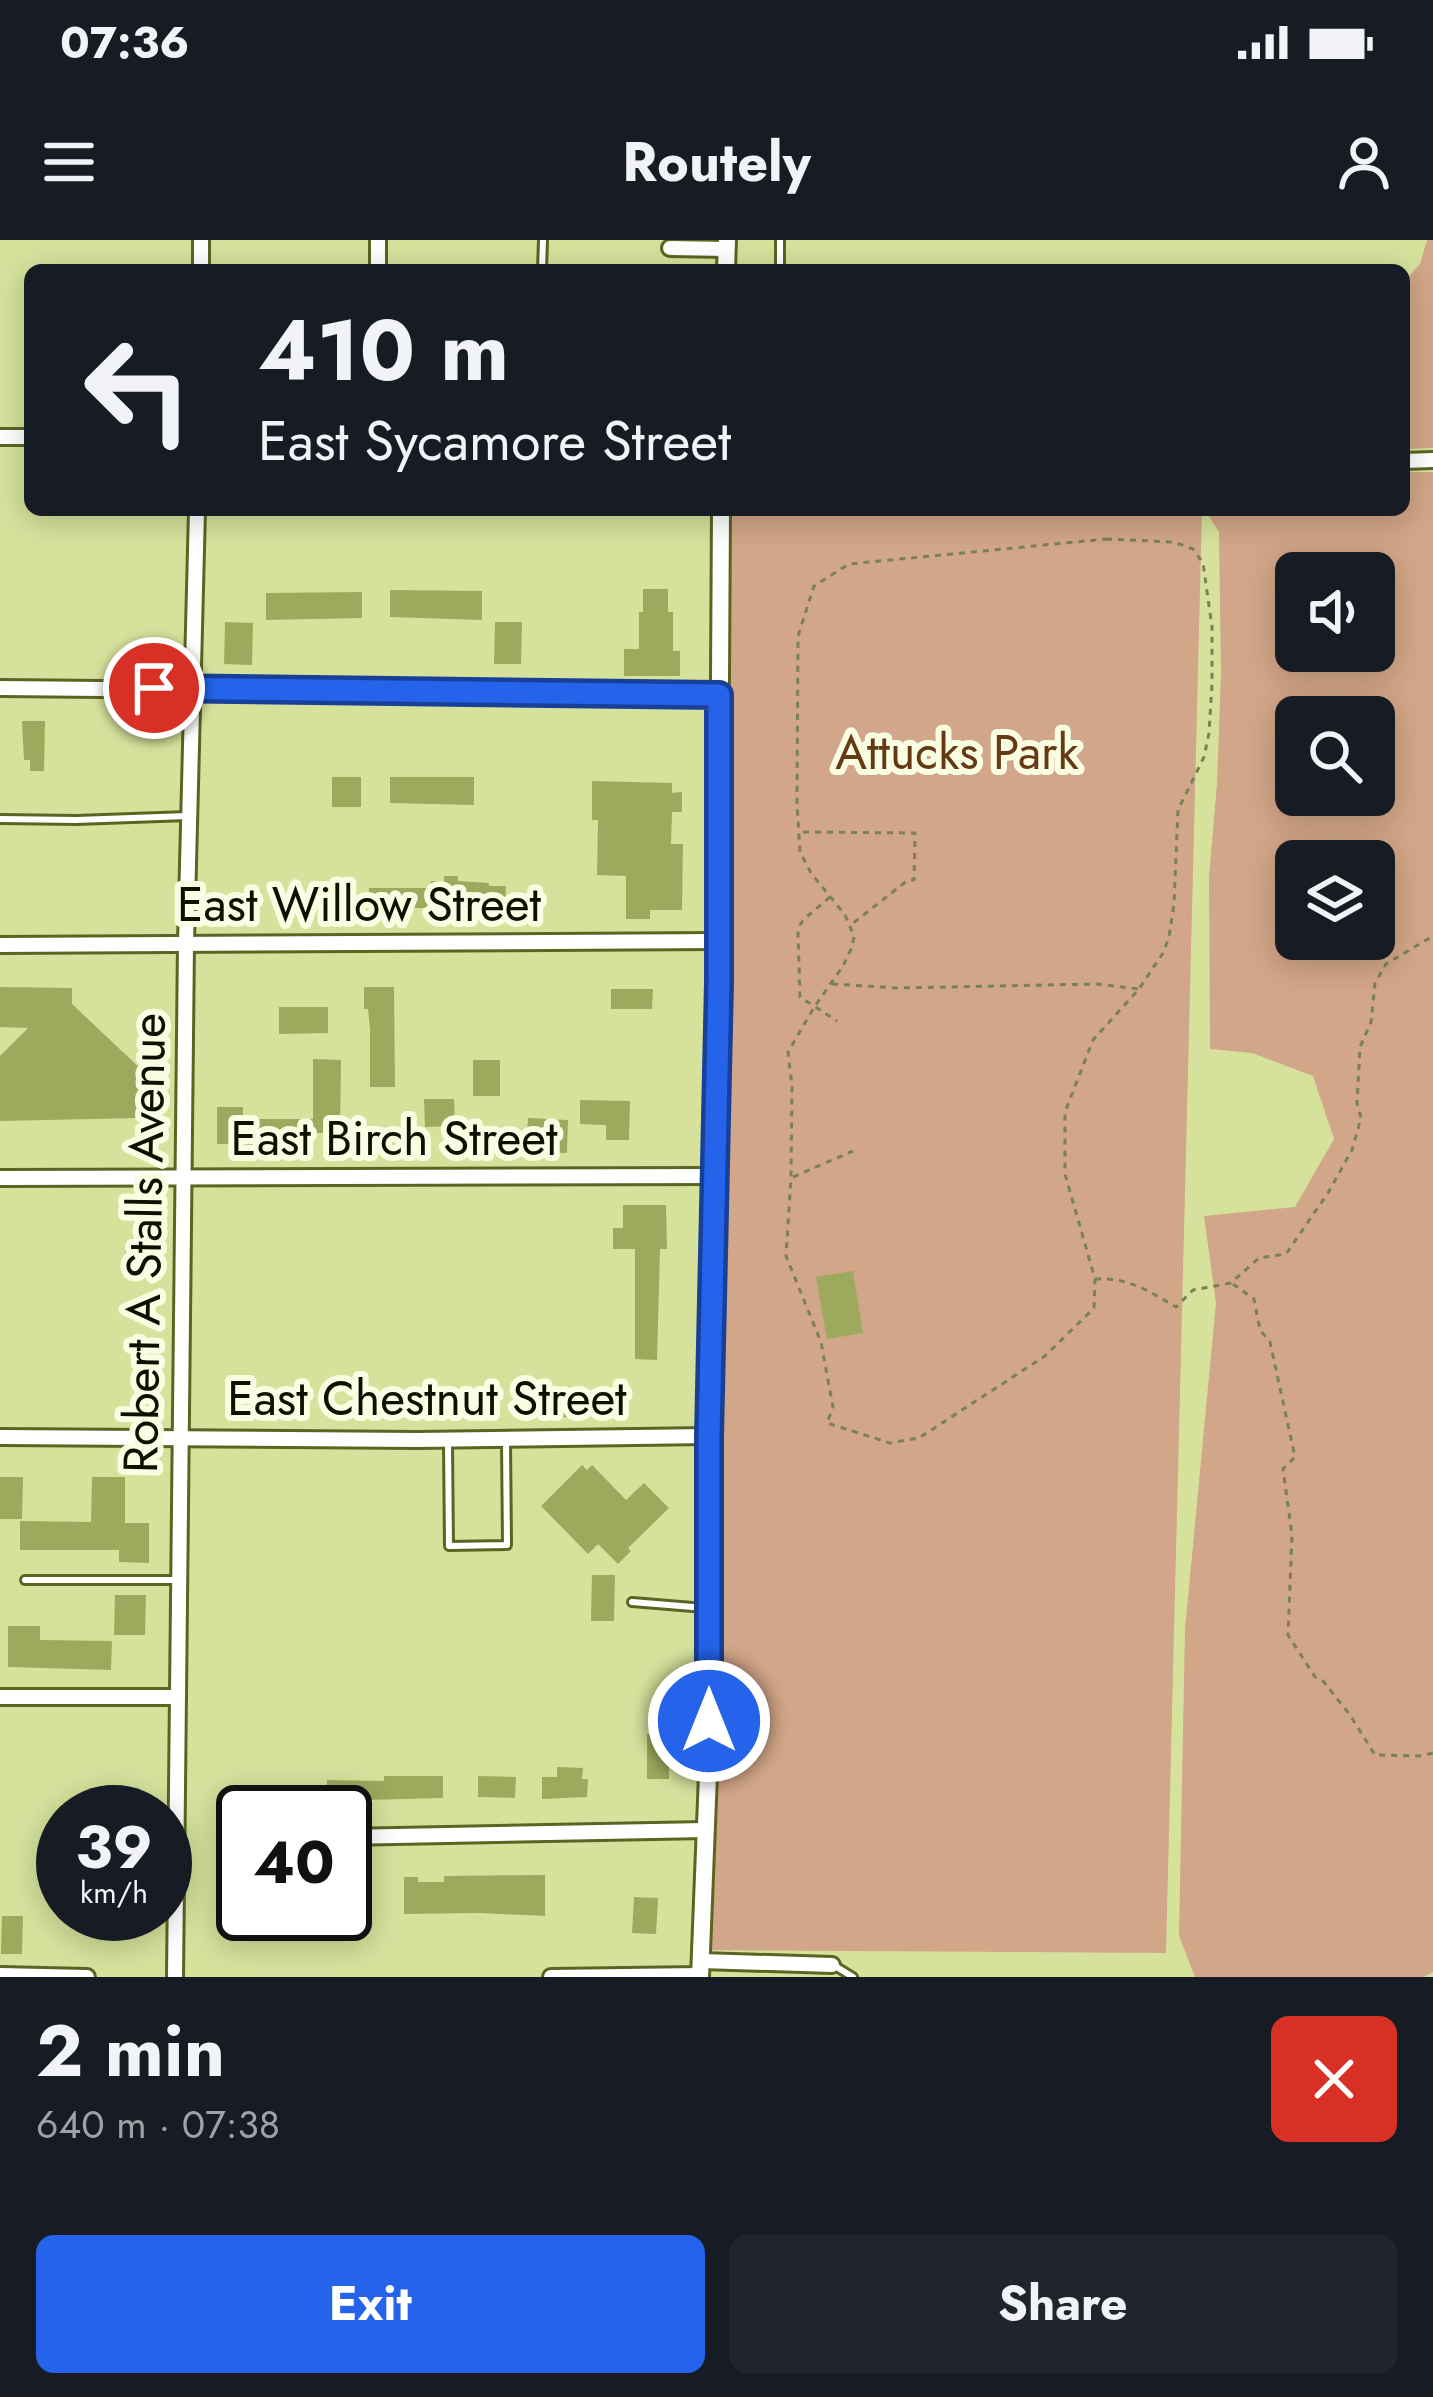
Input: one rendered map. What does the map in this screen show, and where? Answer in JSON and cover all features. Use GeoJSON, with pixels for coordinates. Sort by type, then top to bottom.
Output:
{"type":"FeatureCollection","features":[{"type":"Feature","properties":{"kind":"street"},"geometry":{"type":"LineString","coordinates":[[670,248],[727,244]]}},
{"type":"Feature","properties":{"kind":"street","name":"Robert A Stalls Avenue"},"geometry":{"type":"LineString","coordinates":[[175,1977],[186,943],[197,516]]}},
{"type":"Feature","properties":{"kind":"street"},"geometry":{"type":"LineString","coordinates":[[700,1971],[717,1176],[721,516]]}},
{"type":"Feature","properties":{"kind":"street"},"geometry":{"type":"LineString","coordinates":[[0,688],[719,695]]}},
{"type":"Feature","properties":{"kind":"street","name":"East Willow Street"},"geometry":{"type":"LineString","coordinates":[[0,945],[719,941]]}},
{"type":"Feature","properties":{"kind":"street","name":"East Birch Street"},"geometry":{"type":"LineString","coordinates":[[0,1178],[717,1176]]}},
{"type":"Feature","properties":{"kind":"street","name":"East Chestnut Street"},"geometry":{"type":"LineString","coordinates":[[0,1437],[448,1440],[709,1436]]}},
{"type":"Feature","properties":{"kind":"street"},"geometry":{"type":"LineString","coordinates":[[0,1697],[176,1697]]}},
{"type":"Feature","properties":{"kind":"street"},"geometry":{"type":"LineString","coordinates":[[372,1836],[706,1830]]}},
{"type":"Feature","properties":{"kind":"street"},"geometry":{"type":"LineString","coordinates":[[551,1977],[832,1965]]}},
{"type":"Feature","properties":{"kind":"street"},"geometry":{"type":"LineString","coordinates":[[10,1976],[87,1977]]}},
{"type":"Feature","properties":{"kind":"lane"},"geometry":{"type":"LineString","coordinates":[[0,819],[189,816]]}},
{"type":"Feature","properties":{"kind":"lane"},"geometry":{"type":"LineString","coordinates":[[448,1440],[449,1546],[507,1545],[506,1439]]}},
{"type":"Feature","properties":{"kind":"lane"},"geometry":{"type":"LineString","coordinates":[[25,1580],[179,1580]]}},
{"type":"Feature","properties":{"kind":"lane"},"geometry":{"type":"LineString","coordinates":[[632,1602],[709,1608]]}},
{"type":"Feature","properties":{"kind":"lane"},"geometry":{"type":"LineString","coordinates":[[832,1965],[853,1977]]}},
{"type":"Feature","properties":{"kind":"path"},"geometry":{"type":"LineString","coordinates":[[1106,539],[1160,539],[1193,549],[1203,562],[1210,605],[1209,733],[1204,757],[1178,810],[1169,937],[1139,989],[1093,1040],[1065,1112],[1065,1174],[1095,1279],[1094,1308],[1045,1356],[920,1438],[890,1443],[826,1424],[832,1407],[821,1342],[786,1256],[791,1177],[788,1052],[852,947],[851,925],[800,852],[800,832],[798,636],[814,586],[849,565],[1106,539]]}},
{"type":"Feature","properties":{"kind":"path"},"geometry":{"type":"LineString","coordinates":[[800,832],[915,833],[914,880],[851,925]]}},
{"type":"Feature","properties":{"kind":"path"},"geometry":{"type":"LineString","coordinates":[[830,897],[803,919],[798,933],[799,993],[813,1009],[837,1022]]}},
{"type":"Feature","properties":{"kind":"path"},"geometry":{"type":"LineString","coordinates":[[1095,1279],[1123,1279],[1176,1307],[1193,1290],[1232,1282],[1259,1258],[1286,1254],[1352,1150],[1361,1118],[1357,1103],[1360,1047],[1371,1022],[1375,983],[1386,964],[1433,936]]}},
{"type":"Feature","properties":{"kind":"path"},"geometry":{"type":"LineString","coordinates":[[830,984],[898,988],[1046,983],[1139,989]]}},
{"type":"Feature","properties":{"kind":"path"},"geometry":{"type":"LineString","coordinates":[[791,1177],[853,1151]]}},
{"type":"Feature","properties":{"kind":"path"},"geometry":{"type":"LineString","coordinates":[[1232,1282],[1254,1299],[1260,1330],[1270,1342],[1295,1456],[1283,1469],[1292,1534],[1288,1635],[1375,1755],[1433,1753]]}},
{"type":"Feature","properties":{"kind":"green space"},"geometry":{"type":"Polygon","coordinates":[[[1427,240],[1433,240],[1433,448],[1410,449],[1410,275],[1420,264],[1427,240]]]}},
{"type":"Feature","properties":{"kind":"green space"},"geometry":{"type":"Polygon","coordinates":[[[1410,472],[1433,472],[1433,1972],[1424,1977],[1195,1977],[1179,1936],[1185,1629],[1216,1303],[1204,1216],[1295,1207],[1334,1139],[1313,1076],[1252,1053],[1210,1049],[1209,877],[1221,673],[1219,532],[1209,516],[1410,516],[1410,472]]]}},
{"type":"Feature","properties":{"kind":"green space","name":"Attucks Park"},"geometry":{"type":"Polygon","coordinates":[[[721,516],[1202,516],[1166,1953],[701,1950],[721,516]]]}},
{"type":"Feature","properties":{"kind":"building"},"geometry":{"type":"Polygon","coordinates":[[[643,589],[668,589],[680,676],[624,676],[624,649],[639,649],[643,589]]]}},
{"type":"Feature","properties":{"kind":"building"},"geometry":{"type":"Polygon","coordinates":[[[390,590],[482,591],[482,620],[390,617],[390,590]]]}},
{"type":"Feature","properties":{"kind":"building"},"geometry":{"type":"Polygon","coordinates":[[[362,592],[362,618],[266,620],[266,593],[362,592]]]}},
{"type":"Feature","properties":{"kind":"building"},"geometry":{"type":"Polygon","coordinates":[[[225,622],[253,623],[252,665],[224,664],[225,622]]]}},
{"type":"Feature","properties":{"kind":"building"},"geometry":{"type":"Polygon","coordinates":[[[495,622],[522,622],[521,664],[494,664],[495,622]]]}},
{"type":"Feature","properties":{"kind":"building"},"geometry":{"type":"Polygon","coordinates":[[[22,721],[45,721],[44,771],[30,771],[30,760],[24,760],[22,721]]]}},
{"type":"Feature","properties":{"kind":"building"},"geometry":{"type":"Polygon","coordinates":[[[332,777],[361,777],[361,807],[332,807],[332,777]]]}},
{"type":"Feature","properties":{"kind":"building"},"geometry":{"type":"Polygon","coordinates":[[[390,777],[474,777],[474,805],[390,803],[390,777]]]}},
{"type":"Feature","properties":{"kind":"building"},"geometry":{"type":"Polygon","coordinates":[[[592,781],[672,783],[672,793],[682,792],[682,812],[672,812],[671,844],[683,844],[682,910],[650,910],[650,919],[626,919],[626,876],[597,875],[598,820],[592,820],[592,781]]]}},
{"type":"Feature","properties":{"kind":"building"},"geometry":{"type":"Polygon","coordinates":[[[444,876],[506,886],[505,915],[489,915],[489,909],[431,916],[431,908],[369,908],[369,888],[431,888],[431,881],[444,881],[444,876]]]}},
{"type":"Feature","properties":{"kind":"building"},"geometry":{"type":"Polygon","coordinates":[[[0,987],[72,988],[72,1004],[143,1071],[150,1064],[163,1076],[163,1100],[137,1101],[137,1118],[0,1121],[0,1056],[28,1028],[0,1027],[0,987]]]}},
{"type":"Feature","properties":{"kind":"building"},"geometry":{"type":"Polygon","coordinates":[[[364,987],[394,987],[395,1087],[370,1087],[364,987]]]}},
{"type":"Feature","properties":{"kind":"building"},"geometry":{"type":"Polygon","coordinates":[[[611,989],[653,989],[652,1009],[611,1009],[611,989]]]}},
{"type":"Feature","properties":{"kind":"building"},"geometry":{"type":"Polygon","coordinates":[[[279,1007],[328,1007],[328,1033],[279,1034],[279,1007]]]}},
{"type":"Feature","properties":{"kind":"building"},"geometry":{"type":"Polygon","coordinates":[[[313,1059],[341,1060],[340,1133],[297,1133],[297,1145],[217,1144],[217,1107],[243,1107],[243,1119],[313,1119],[313,1059]]]}},
{"type":"Feature","properties":{"kind":"building"},"geometry":{"type":"Polygon","coordinates":[[[473,1060],[500,1060],[500,1096],[473,1096],[473,1060]]]}},
{"type":"Feature","properties":{"kind":"building"},"geometry":{"type":"Polygon","coordinates":[[[424,1099],[454,1099],[455,1126],[425,1127],[424,1099]]]}},
{"type":"Feature","properties":{"kind":"building"},"geometry":{"type":"Polygon","coordinates":[[[580,1100],[630,1101],[629,1140],[606,1140],[606,1125],[580,1124],[580,1100]]]}},
{"type":"Feature","properties":{"kind":"building"},"geometry":{"type":"Polygon","coordinates":[[[528,1118],[568,1120],[567,1153],[526,1152],[528,1118]]]}},
{"type":"Feature","properties":{"kind":"building"},"geometry":{"type":"Polygon","coordinates":[[[623,1205],[666,1205],[657,1360],[635,1359],[635,1249],[613,1249],[613,1228],[623,1228],[623,1205]]]}},
{"type":"Feature","properties":{"kind":"building"},"geometry":{"type":"Polygon","coordinates":[[[125,1241],[158,1242],[157,1266],[125,1266],[125,1241]]]}},
{"type":"Feature","properties":{"kind":"building"},"geometry":{"type":"Polygon","coordinates":[[[853,1271],[863,1333],[827,1339],[816,1277],[853,1271]]]}},
{"type":"Feature","properties":{"kind":"building"},"geometry":{"type":"Polygon","coordinates":[[[550,1386],[563,1386],[563,1394],[585,1394],[584,1417],[549,1417],[550,1386]]]}},
{"type":"Feature","properties":{"kind":"building"},"geometry":{"type":"Polygon","coordinates":[[[582,1465],[587,1470],[592,1465],[626,1500],[644,1483],[669,1508],[618,1564],[598,1544],[588,1554],[541,1506],[582,1465]]]}},
{"type":"Feature","properties":{"kind":"building"},"geometry":{"type":"Polygon","coordinates":[[[0,1477],[23,1477],[22,1519],[0,1519],[0,1477]]]}},
{"type":"Feature","properties":{"kind":"building"},"geometry":{"type":"Polygon","coordinates":[[[92,1477],[125,1477],[125,1523],[149,1523],[149,1563],[119,1562],[119,1550],[20,1550],[20,1521],[91,1522],[92,1477]]]}},
{"type":"Feature","properties":{"kind":"building"},"geometry":{"type":"Polygon","coordinates":[[[592,1575],[615,1575],[614,1621],[591,1621],[592,1575]]]}},
{"type":"Feature","properties":{"kind":"building"},"geometry":{"type":"Polygon","coordinates":[[[115,1595],[146,1595],[145,1635],[114,1635],[115,1595]]]}},
{"type":"Feature","properties":{"kind":"building"},"geometry":{"type":"Polygon","coordinates":[[[8,1626],[40,1626],[40,1640],[112,1641],[111,1670],[8,1667],[8,1626]]]}},
{"type":"Feature","properties":{"kind":"building"},"geometry":{"type":"Polygon","coordinates":[[[647,1734],[661,1734],[661,1746],[669,1746],[669,1779],[647,1779],[647,1734]]]}},
{"type":"Feature","properties":{"kind":"building"},"geometry":{"type":"Polygon","coordinates":[[[557,1767],[583,1768],[587,1797],[542,1799],[542,1777],[557,1777],[557,1767]]]}},
{"type":"Feature","properties":{"kind":"building"},"geometry":{"type":"Polygon","coordinates":[[[384,1776],[443,1776],[443,1798],[372,1800],[372,1785],[327,1785],[327,1780],[384,1781],[384,1776]]]}},
{"type":"Feature","properties":{"kind":"building"},"geometry":{"type":"Polygon","coordinates":[[[478,1776],[516,1777],[515,1798],[478,1797],[478,1776]]]}},
{"type":"Feature","properties":{"kind":"building"},"geometry":{"type":"Polygon","coordinates":[[[545,1875],[545,1916],[404,1914],[404,1877],[444,1882],[444,1876],[545,1875]]]}},
{"type":"Feature","properties":{"kind":"building"},"geometry":{"type":"Polygon","coordinates":[[[634,1897],[658,1898],[656,1934],[632,1933],[634,1897]]]}},
{"type":"Feature","properties":{"kind":"building"},"geometry":{"type":"Polygon","coordinates":[[[2,1916],[23,1916],[22,1954],[1,1954],[2,1916]]]}},
{"type":"Feature","properties":{"kind":"route"},"geometry":{"type":"LineString","coordinates":[[154,688],[719,695],[709,1721]]}}]}
